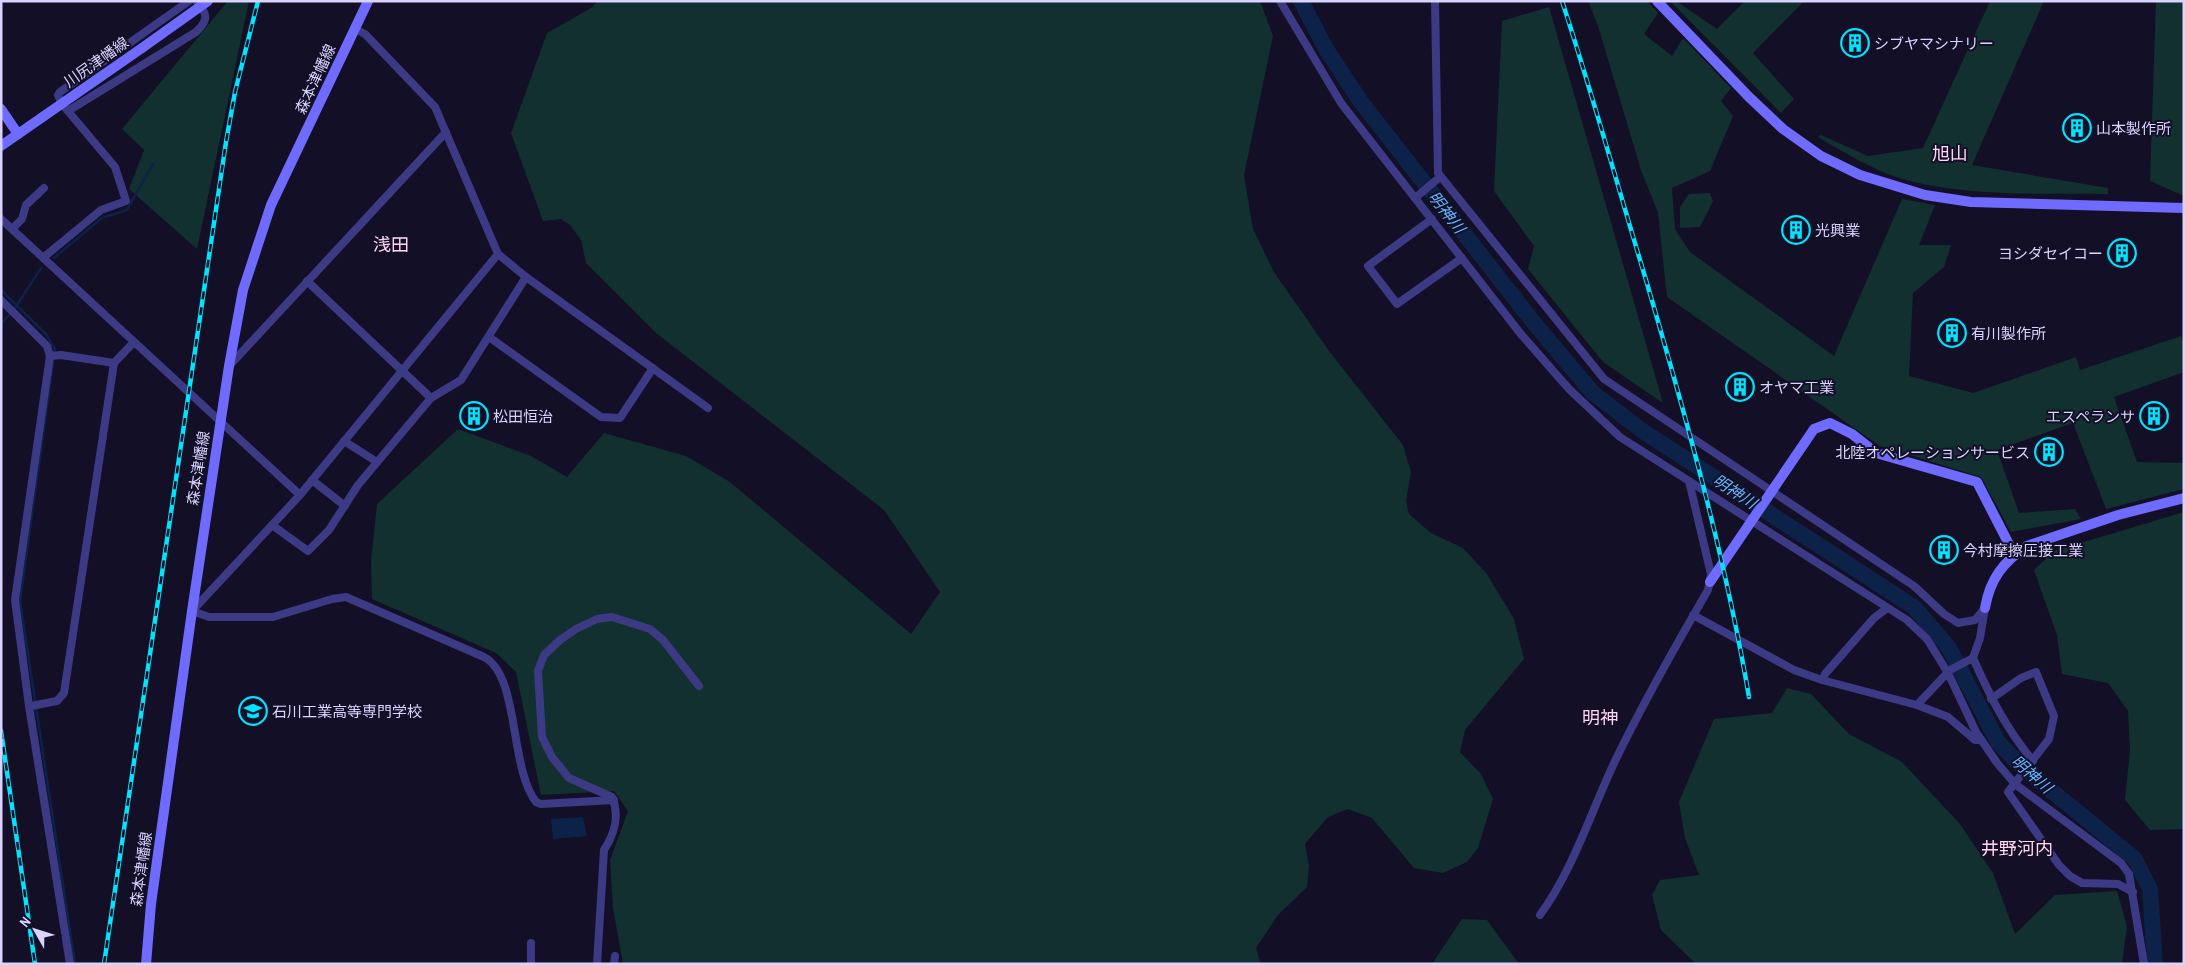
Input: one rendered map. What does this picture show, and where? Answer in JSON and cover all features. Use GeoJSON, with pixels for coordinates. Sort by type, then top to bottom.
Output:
{"type":"FeatureCollection","features":[{"type":"Feature","properties":{"kind":"street"},"geometry":{"type":"LineString","coordinates":[[44,257],[101,210],[126,200],[115,167],[65,108],[58,95],[189,1]]}},
{"type":"Feature","properties":{"kind":"street"},"geometry":{"type":"LineString","coordinates":[[65,108],[196,32],[204,24],[207,17],[205,11],[196,1]]}},
{"type":"Feature","properties":{"kind":"street","name":"川尻津幡線"},"geometry":{"type":"LineString","coordinates":[[1,146],[18,134],[65,108],[142,48],[208,1]]}},
{"type":"Feature","properties":{"kind":"street","name":"森本津幡線"},"geometry":{"type":"LineString","coordinates":[[146,964],[151,904],[192,611],[220,421],[243,290],[271,206],[368,1]]}},
{"type":"Feature","properties":{"kind":"street"},"geometry":{"type":"LineString","coordinates":[[1280,1],[1330,88],[1418,196],[1432,218],[1520,332],[1569,389],[1620,437],[1752,519],[1886,609],[1907,620],[1927,639],[1949,672],[1981,740],[1996,763],[2121,862],[2129,874],[2144,964]]}},
{"type":"Feature","properties":{"kind":"street"},"geometry":{"type":"LineString","coordinates":[[1435,1],[1438,172],[1440,177],[1604,379],[1768,495],[1914,586],[1944,614],[1958,623],[1975,620],[1985,608]]}},
{"type":"Feature","properties":{"kind":"street"},"geometry":{"type":"LineString","coordinates":[[1657,1],[1749,97],[1783,129],[1821,156],[1860,175],[1925,195],[1971,202],[2184,208]]}},
{"type":"Feature","properties":{"kind":"street"},"geometry":{"type":"LineString","coordinates":[[355,29],[365,34],[435,106],[498,254],[526,277],[708,408]]}},
{"type":"Feature","properties":{"kind":"street"},"geometry":{"type":"LineString","coordinates":[[1,109],[18,134]]}},
{"type":"Feature","properties":{"kind":"street"},"geometry":{"type":"LineString","coordinates":[[229,366],[446,132]]}},
{"type":"Feature","properties":{"kind":"street"},"geometry":{"type":"LineString","coordinates":[[1418,196],[1440,177]]}},
{"type":"Feature","properties":{"kind":"street"},"geometry":{"type":"LineString","coordinates":[[12,229],[22,218],[26,205],[44,188]]}},
{"type":"Feature","properties":{"kind":"street"},"geometry":{"type":"LineString","coordinates":[[1432,218],[1368,266],[1397,304],[1462,258]]}},
{"type":"Feature","properties":{"kind":"street"},"geometry":{"type":"LineString","coordinates":[[1,219],[44,257],[133,343],[300,495]]}},
{"type":"Feature","properties":{"kind":"street"},"geometry":{"type":"LineString","coordinates":[[498,254],[300,495],[192,611],[209,617],[273,617],[332,599],[346,597],[484,657],[494,665],[506,687],[520,760],[528,786],[536,802],[541,804],[614,800]]}},
{"type":"Feature","properties":{"kind":"street"},"geometry":{"type":"LineString","coordinates":[[272,525],[308,551],[329,530],[358,485],[431,398],[461,380],[526,277]]}},
{"type":"Feature","properties":{"kind":"street"},"geometry":{"type":"LineString","coordinates":[[307,281],[431,398]]}},
{"type":"Feature","properties":{"kind":"street"},"geometry":{"type":"LineString","coordinates":[[1,300],[47,346],[51,356],[15,600],[29,706],[70,964]]}},
{"type":"Feature","properties":{"kind":"street"},"geometry":{"type":"LineString","coordinates":[[489,337],[601,417],[620,418],[653,368]]}},
{"type":"Feature","properties":{"kind":"street"},"geometry":{"type":"LineString","coordinates":[[31,706],[57,701],[64,694],[114,363],[133,343]]}},
{"type":"Feature","properties":{"kind":"street"},"geometry":{"type":"LineString","coordinates":[[51,356],[61,355],[114,363]]}},
{"type":"Feature","properties":{"kind":"street"},"geometry":{"type":"LineString","coordinates":[[1710,582],[1814,428],[1830,423],[1852,434],[1876,453],[1977,482],[2014,554]]}},
{"type":"Feature","properties":{"kind":"street"},"geometry":{"type":"LineString","coordinates":[[344,441],[377,462]]}},
{"type":"Feature","properties":{"kind":"street"},"geometry":{"type":"LineString","coordinates":[[312,480],[345,506]]}},
{"type":"Feature","properties":{"kind":"street"},"geometry":{"type":"LineString","coordinates":[[1540,915],[1556,893],[1579,848],[1615,762],[1708,590],[1712,574],[1689,481]]}},
{"type":"Feature","properties":{"kind":"street"},"geometry":{"type":"LineString","coordinates":[[1917,705],[1949,672],[1973,658],[1980,638],[1988,590],[1996,574],[2014,554],[2037,542],[2118,515],[2184,498]]}},
{"type":"Feature","properties":{"kind":"street"},"geometry":{"type":"LineString","coordinates":[[1822,680],[1825,674],[1874,618],[1886,609]]}},
{"type":"Feature","properties":{"kind":"street"},"geometry":{"type":"LineString","coordinates":[[1693,616],[1794,670],[1822,680],[1917,705],[1948,717],[1975,740],[1981,740]]}},
{"type":"Feature","properties":{"kind":"street"},"geometry":{"type":"LineString","coordinates":[[597,964],[604,850],[612,838],[617,808],[612,797],[569,778],[552,757],[542,737],[538,671],[544,655],[560,640],[576,629],[597,619],[612,617],[650,629],[663,640],[700,686]]}},
{"type":"Feature","properties":{"kind":"street"},"geometry":{"type":"LineString","coordinates":[[1973,658],[1991,699],[2010,732],[2032,763]]}},
{"type":"Feature","properties":{"kind":"street"},"geometry":{"type":"LineString","coordinates":[[1991,699],[2021,678],[2036,672],[2054,716],[2049,738],[2032,763],[2008,792],[2059,865],[2070,876],[2082,883],[2118,884],[2133,892]]}},
{"type":"Feature","properties":{"kind":"street"},"geometry":{"type":"LineString","coordinates":[[531,942],[531,964]]}},
{"type":"Feature","properties":{"kind":"green space"},"geometry":{"type":"Polygon","coordinates":[[[228,1],[249,1],[197,249],[129,189],[144,150],[122,129],[228,1]]]}},
{"type":"Feature","properties":{"kind":"green space"},"geometry":{"type":"Polygon","coordinates":[[[598,1],[1260,1],[1273,36],[1244,175],[1253,229],[1274,272],[1329,351],[1403,445],[1411,472],[1406,501],[1409,514],[1431,533],[1463,548],[1487,574],[1514,619],[1524,659],[1465,730],[1460,752],[1481,774],[1493,799],[1478,848],[1467,862],[1443,873],[1414,868],[1372,818],[1348,809],[1328,817],[1305,844],[1309,866],[1307,887],[1278,915],[1256,948],[1261,964],[623,964],[613,908],[610,860],[628,811],[614,791],[541,795],[516,672],[496,653],[372,599],[371,561],[377,504],[458,429],[531,456],[567,477],[604,433],[686,456],[730,482],[911,634],[940,592],[884,510],[656,333],[586,263],[581,240],[570,225],[561,219],[543,221],[511,133],[547,33],[591,8],[598,1]]]}},
{"type":"Feature","properties":{"kind":"green space"},"geometry":{"type":"Polygon","coordinates":[[[1588,1],[1647,1],[1658,13],[1644,34],[1672,56],[1683,38],[1731,88],[1721,101],[1733,116],[1710,171],[1672,188],[1675,229],[1690,252],[1834,356],[1902,199],[1935,205],[1919,245],[1951,245],[1944,267],[1913,293],[1909,376],[1973,393],[2076,357],[2080,370],[2181,336],[2184,344],[2184,372],[2114,397],[2137,462],[2184,463],[2184,489],[2106,509],[2073,423],[1997,450],[2019,513],[2075,509],[2081,519],[2011,532],[1981,477],[1880,446],[1667,297],[1658,213],[1641,170],[1598,26],[1588,1]]]}},
{"type":"Feature","properties":{"kind":"green space"},"geometry":{"type":"Polygon","coordinates":[[[1670,1],[1676,1],[1717,29],[1745,1],[1804,1],[1753,53],[1794,99],[1781,113],[1670,1]]]}},
{"type":"Feature","properties":{"kind":"green space"},"geometry":{"type":"Polygon","coordinates":[[[1990,1],[2044,1],[1972,165],[2108,188],[2108,194],[1984,192],[1934,186],[1898,178],[1886,173],[1862,162],[1818,137],[1821,135],[1868,156],[1923,148],[1990,1]]]}},
{"type":"Feature","properties":{"kind":"green space"},"geometry":{"type":"Polygon","coordinates":[[[2156,1],[2184,1],[2184,196],[2150,181],[2156,1]]]}},
{"type":"Feature","properties":{"kind":"green space"},"geometry":{"type":"Polygon","coordinates":[[[1549,7],[1663,403],[1603,362],[1528,269],[1534,246],[1494,191],[1502,21],[1549,7]]]}},
{"type":"Feature","properties":{"kind":"green space"},"geometry":{"type":"Polygon","coordinates":[[[1710,193],[1713,201],[1700,227],[1680,228],[1680,207],[1689,194],[1710,193]]]}},
{"type":"Feature","properties":{"kind":"green space"},"geometry":{"type":"Polygon","coordinates":[[[2184,512],[2184,829],[2150,830],[2125,800],[2130,751],[2128,711],[2108,683],[2062,674],[2057,635],[2034,570],[2054,551],[2184,512]]]}},
{"type":"Feature","properties":{"kind":"green space"},"geometry":{"type":"Polygon","coordinates":[[[1787,688],[1811,694],[1849,734],[1902,762],[1960,824],[1993,873],[2015,934],[2055,895],[2117,891],[2127,926],[2122,964],[1696,964],[1661,930],[1652,895],[1660,880],[1699,875],[1685,838],[1679,802],[1714,719],[1772,713],[1787,688]]]}},
{"type":"Feature","properties":{"kind":"green space"},"geometry":{"type":"Polygon","coordinates":[[[1462,919],[1487,920],[1519,964],[1432,964],[1462,919]]]}},
{"type":"Feature","properties":{"kind":"water"},"geometry":{"type":"Polygon","coordinates":[[[583,817],[587,836],[553,839],[551,819],[583,817]]]}},
{"type":"Feature","properties":{"kind":"waterway","name":"明神川"},"geometry":{"type":"LineString","coordinates":[[1301,1],[1326,49],[1361,102],[1534,323],[1593,393],[1644,432],[1914,607],[1949,648],[1998,742],[2020,765],[2135,859],[2150,889],[2155,964]]}},
{"type":"Feature","properties":{"kind":"waterway"},"geometry":{"type":"LineString","coordinates":[[54,258],[102,218],[127,210],[153,164]]}},
{"type":"Feature","properties":{"kind":"waterway"},"geometry":{"type":"LineString","coordinates":[[15,308],[41,268]]}},
{"type":"Feature","properties":{"kind":"waterway"},"geometry":{"type":"LineString","coordinates":[[1,290],[46,334],[55,349],[20,601],[75,964]]}},
{"type":"Feature","properties":{"kind":"waterway"},"geometry":{"type":"LineString","coordinates":[[1,324],[9,315]]}},
{"type":"Feature","properties":{"kind":"railway"},"geometry":{"type":"LineString","coordinates":[[104,964],[226,142],[235,92],[258,1]]}},
{"type":"Feature","properties":{"kind":"railway"},"geometry":{"type":"LineString","coordinates":[[1562,1],[1646,280],[1704,487],[1749,697]]}},
{"type":"Feature","properties":{"kind":"railway"},"geometry":{"type":"LineString","coordinates":[[1,731],[35,964]]}},
{"type":"Feature","properties":{"kind":"place","name":"シブヤマシナリー"},"geometry":{"type":"Point","coordinates":[1855,43]}},
{"type":"Feature","properties":{"kind":"place","name":"山本製作所"},"geometry":{"type":"Point","coordinates":[2077,128]}},
{"type":"Feature","properties":{"kind":"place","name":"光興業"},"geometry":{"type":"Point","coordinates":[1796,230]}},
{"type":"Feature","properties":{"kind":"place","name":"ヨシダセイコー"},"geometry":{"type":"Point","coordinates":[2122,253]}},
{"type":"Feature","properties":{"kind":"place","name":"有川製作所"},"geometry":{"type":"Point","coordinates":[1952,333]}},
{"type":"Feature","properties":{"kind":"place","name":"オヤマ工業"},"geometry":{"type":"Point","coordinates":[1740,387]}},
{"type":"Feature","properties":{"kind":"place","name":"松田恒治"},"geometry":{"type":"Point","coordinates":[474,416]}},
{"type":"Feature","properties":{"kind":"place","name":"エスペランサ"},"geometry":{"type":"Point","coordinates":[2154,416]}},
{"type":"Feature","properties":{"kind":"place","name":"北陸オペレーションサービス"},"geometry":{"type":"Point","coordinates":[2049,452]}},
{"type":"Feature","properties":{"kind":"place","name":"今村摩擦圧接工業"},"geometry":{"type":"Point","coordinates":[1944,550]}},
{"type":"Feature","properties":{"kind":"place","name":"石川工業高等専門学校"},"geometry":{"type":"Point","coordinates":[253,711]}},
{"type":"Feature","properties":{"kind":"district","name":"旭山"},"geometry":{"type":"Point","coordinates":[1950,153]}},
{"type":"Feature","properties":{"kind":"district","name":"浅田"},"geometry":{"type":"Point","coordinates":[391,244]}},
{"type":"Feature","properties":{"kind":"district","name":"明神"},"geometry":{"type":"Point","coordinates":[1600,717]}},
{"type":"Feature","properties":{"kind":"district","name":"井野河内"},"geometry":{"type":"Point","coordinates":[2017,848]}}]}
